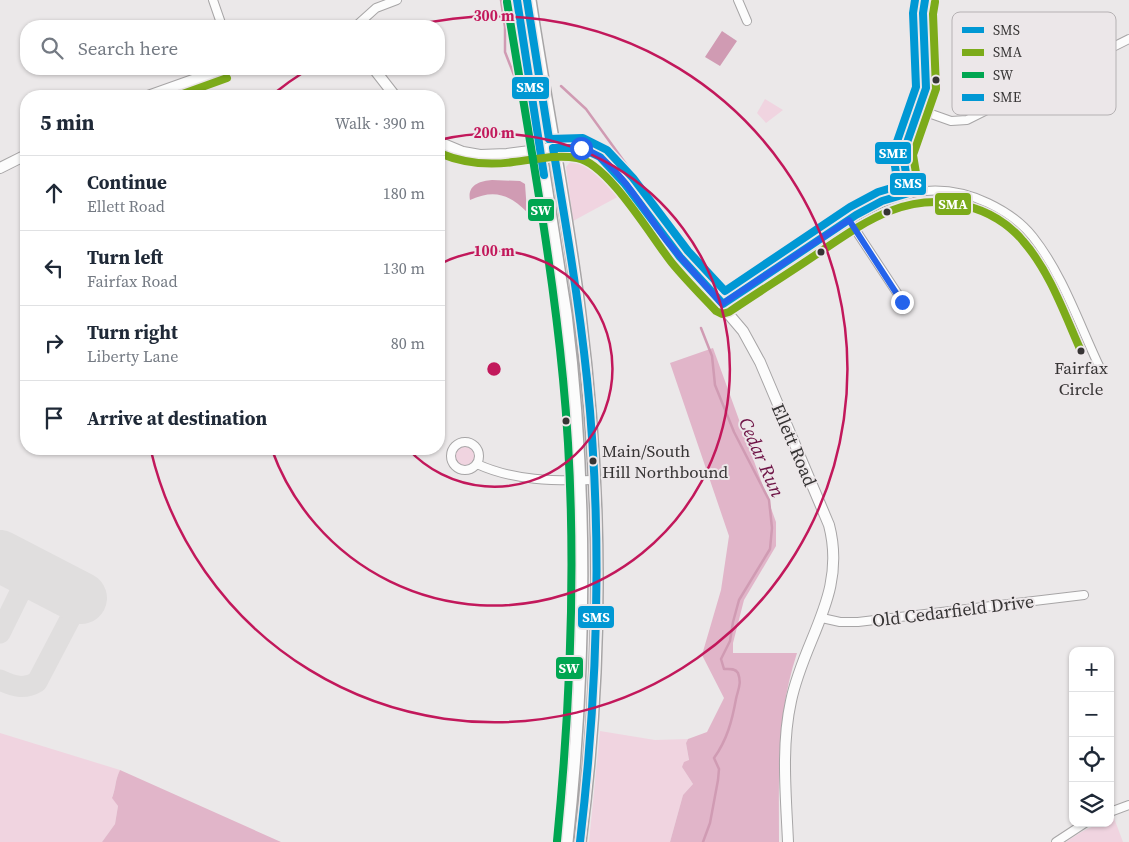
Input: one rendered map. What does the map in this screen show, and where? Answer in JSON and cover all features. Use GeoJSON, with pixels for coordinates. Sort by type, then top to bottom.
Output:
{"type":"FeatureCollection","features":[{"type":"Feature","properties":{"kind":"main road"},"geometry":{"type":"LineString","coordinates":[[517,0],[570,343],[581,481],[583,633],[578,726],[567,842]]}},
{"type":"Feature","properties":{"kind":"main road"},"geometry":{"type":"LineString","coordinates":[[530,0],[580,316],[594,480],[596,562],[595,661],[590,749],[580,842]]}},
{"type":"Feature","properties":{"kind":"street"},"geometry":{"type":"LineString","coordinates":[[213,0],[220,20]]}},
{"type":"Feature","properties":{"kind":"street"},"geometry":{"type":"LineString","coordinates":[[363,20],[376,8],[397,0]]}},
{"type":"Feature","properties":{"kind":"street"},"geometry":{"type":"LineString","coordinates":[[738,0],[747,21]]}},
{"type":"Feature","properties":{"kind":"street"},"geometry":{"type":"LineString","coordinates":[[909,193],[903,154],[904,145],[920,110],[927,78],[924,13],[926,0]]}},
{"type":"Feature","properties":{"kind":"street"},"geometry":{"type":"LineString","coordinates":[[1116,46],[1129,39]]}},
{"type":"Feature","properties":{"kind":"street"},"geometry":{"type":"LineString","coordinates":[[165,90],[207,75]]}},
{"type":"Feature","properties":{"kind":"street"},"geometry":{"type":"LineString","coordinates":[[379,75],[390,90]]}},
{"type":"Feature","properties":{"kind":"street"},"geometry":{"type":"LineString","coordinates":[[920,110],[951,122],[967,120],[977,115]]}},
{"type":"Feature","properties":{"kind":"street","name":"Ellett Road"},"geometry":{"type":"LineString","coordinates":[[445,144],[463,152],[480,155],[507,154],[553,148],[581,148],[600,157],[625,184],[680,257],[722,304],[743,331],[760,362],[829,525],[834,546],[834,570],[822,618],[799,672],[790,709],[786,774],[788,842]]}},
{"type":"Feature","properties":{"kind":"street"},"geometry":{"type":"LineString","coordinates":[[0,168],[20,158]]}},
{"type":"Feature","properties":{"kind":"street"},"geometry":{"type":"LineString","coordinates":[[722,304],[849,220],[882,202],[909,193],[945,191],[972,196],[999,208],[1022,226],[1036,241],[1053,268],[1100,368]]}},
{"type":"Feature","properties":{"kind":"street"},"geometry":{"type":"LineString","coordinates":[[849,220],[902,302]]}},
{"type":"Feature","properties":{"kind":"street"},"geometry":{"type":"LineString","coordinates":[[477,464],[515,477],[594,480]]}},
{"type":"Feature","properties":{"kind":"street","name":"Old Cedarfield Drive"},"geometry":{"type":"LineString","coordinates":[[822,618],[840,622],[858,622],[1084,595]]}},
{"type":"Feature","properties":{"kind":"street"},"geometry":{"type":"LineString","coordinates":[[1114,810],[1129,804]]}},
{"type":"Feature","properties":{"kind":"street"},"geometry":{"type":"LineString","coordinates":[[1056,842],[1079,827]]}},
{"type":"Feature","properties":{"kind":"shaded area"},"geometry":{"type":"Polygon","coordinates":[[[722,31],[737,41],[720,66],[705,57],[722,31]]]}},
{"type":"Feature","properties":{"kind":"shaded area"},"geometry":{"type":"Polygon","coordinates":[[[765,99],[783,110],[766,123],[757,113],[765,99]]]}},
{"type":"Feature","properties":{"kind":"shaded area"},"geometry":{"type":"Polygon","coordinates":[[[585,157],[600,165],[623,194],[573,221],[566,167],[573,159],[585,157]]]}},
{"type":"Feature","properties":{"kind":"shaded area"},"geometry":{"type":"Polygon","coordinates":[[[483,181],[520,181],[525,184],[527,212],[514,201],[501,195],[486,195],[470,200],[472,187],[483,181]]]}},
{"type":"Feature","properties":{"kind":"shaded area"},"geometry":{"type":"Polygon","coordinates":[[[713,348],[776,522],[776,546],[744,600],[733,643],[733,653],[797,653],[785,700],[782,724],[779,770],[779,842],[670,842],[683,795],[693,784],[682,767],[684,762],[689,760],[686,743],[688,739],[707,732],[724,698],[702,655],[721,590],[729,536],[670,363],[713,348]]]}},
{"type":"Feature","properties":{"kind":"shaded area"},"geometry":{"type":"Polygon","coordinates":[[[465,446],[472,449],[475,456],[472,463],[465,466],[458,463],[455,456],[458,449],[465,446]]]}},
{"type":"Feature","properties":{"kind":"shaded area"},"geometry":{"type":"Polygon","coordinates":[[[600,731],[655,740],[688,739],[686,743],[689,761],[682,767],[693,784],[683,795],[670,842],[589,842],[600,731]]]}},
{"type":"Feature","properties":{"kind":"shaded area"},"geometry":{"type":"Polygon","coordinates":[[[0,733],[120,770],[112,797],[118,806],[115,824],[102,842],[0,842],[0,733]]]}},
{"type":"Feature","properties":{"kind":"shaded area"},"geometry":{"type":"Polygon","coordinates":[[[120,770],[281,842],[102,842],[115,824],[118,806],[112,798],[120,770]]]}},
{"type":"Feature","properties":{"kind":"shaded area"},"geometry":{"type":"Polygon","coordinates":[[[1114,818],[1123,842],[1066,842],[1092,827],[1114,827],[1114,818]]]}},
{"type":"Feature","properties":{"kind":"waterway","name":"Cedar Run"},"geometry":{"type":"LineString","coordinates":[[501,0],[505,27],[505,52],[514,75]]}},
{"type":"Feature","properties":{"kind":"waterway","name":"Cedar Run"},"geometry":{"type":"LineString","coordinates":[[561,86],[586,109],[631,171]]}},
{"type":"Feature","properties":{"kind":"waterway","name":"Cedar Run"},"geometry":{"type":"LineString","coordinates":[[638,182],[683,248]]}},
{"type":"Feature","properties":{"kind":"waterway","name":"Cedar Run"},"geometry":{"type":"LineString","coordinates":[[692,259],[706,273]]}},
{"type":"Feature","properties":{"kind":"waterway","name":"Cedar Run"},"geometry":{"type":"LineString","coordinates":[[701,328],[712,356],[715,385],[734,432],[769,500],[772,528],[770,549],[739,600],[730,641],[721,659],[724,669],[737,671],[740,683],[728,730],[714,758],[719,769],[718,780],[710,823],[703,842]]}},
{"type":"Feature","properties":{"kind":"taxiway"},"geometry":{"type":"LineString","coordinates":[[0,633],[30,572]]}},
{"type":"Feature","properties":{"kind":"taxiway"},"geometry":{"type":"LineString","coordinates":[[0,680],[18,686],[28,686],[37,682],[81,598]]}},
{"type":"Feature","properties":{"kind":"runway"},"geometry":{"type":"LineString","coordinates":[[0,556],[81,598]]}},
{"type":"Feature","properties":{"kind":"transit line","name":"SMS"},"geometry":{"type":"LineString","coordinates":[[517,0],[544,175]]}},
{"type":"Feature","properties":{"kind":"transit line","name":"SME"},"geometry":{"type":"LineString","coordinates":[[527,0],[549,139],[583,138],[607,150],[633,178],[688,251],[725,291],[850,207],[878,192],[898,186],[893,153],[916,87],[913,13],[915,0]]}},
{"type":"Feature","properties":{"kind":"transit line","name":"SMS"},"geometry":{"type":"LineString","coordinates":[[580,842],[591,726],[594,669],[597,553],[595,495],[584,350],[553,148],[581,148],[600,157],[625,184],[680,257],[723,304],[856,215],[882,201],[909,193],[903,154],[926,88],[923,13],[925,0]]}},
{"type":"Feature","properties":{"kind":"transit line","name":"SW"},"geometry":{"type":"LineString","coordinates":[[507,2],[552,285],[568,437],[572,553],[571,610],[566,726],[557,841]]}},
{"type":"Feature","properties":{"kind":"transit line","name":"SMA"},"geometry":{"type":"LineString","coordinates":[[919,191],[913,155],[936,89],[933,14],[935,2]]}},
{"type":"Feature","properties":{"kind":"transit line","name":"SMA"},"geometry":{"type":"LineString","coordinates":[[194,90],[227,78]]}},
{"type":"Feature","properties":{"kind":"transit line","name":"SMA"},"geometry":{"type":"LineString","coordinates":[[445,155],[484,164],[561,157],[577,158],[589,163],[602,173],[629,203],[672,263],[716,311],[722,314],[729,312],[849,232],[885,213],[904,206],[923,203],[944,202],[974,208],[1005,224],[1033,253],[1056,293],[1081,351]]}},
{"type":"Feature","properties":{"kind":"place","name":"Fairfax Circle"},"geometry":{"type":"Point","coordinates":[1081,351]}},
{"type":"Feature","properties":{"kind":"place","name":"Main/South Hill Northbound"},"geometry":{"type":"Point","coordinates":[593,461]}},
{"type":"Feature","properties":{"kind":"route"},"geometry":{"type":"LineString","coordinates":[[581,148],[593,152],[610,167],[638,200],[662,235],[722,304],[849,220],[893,284],[902,302]]}}]}
